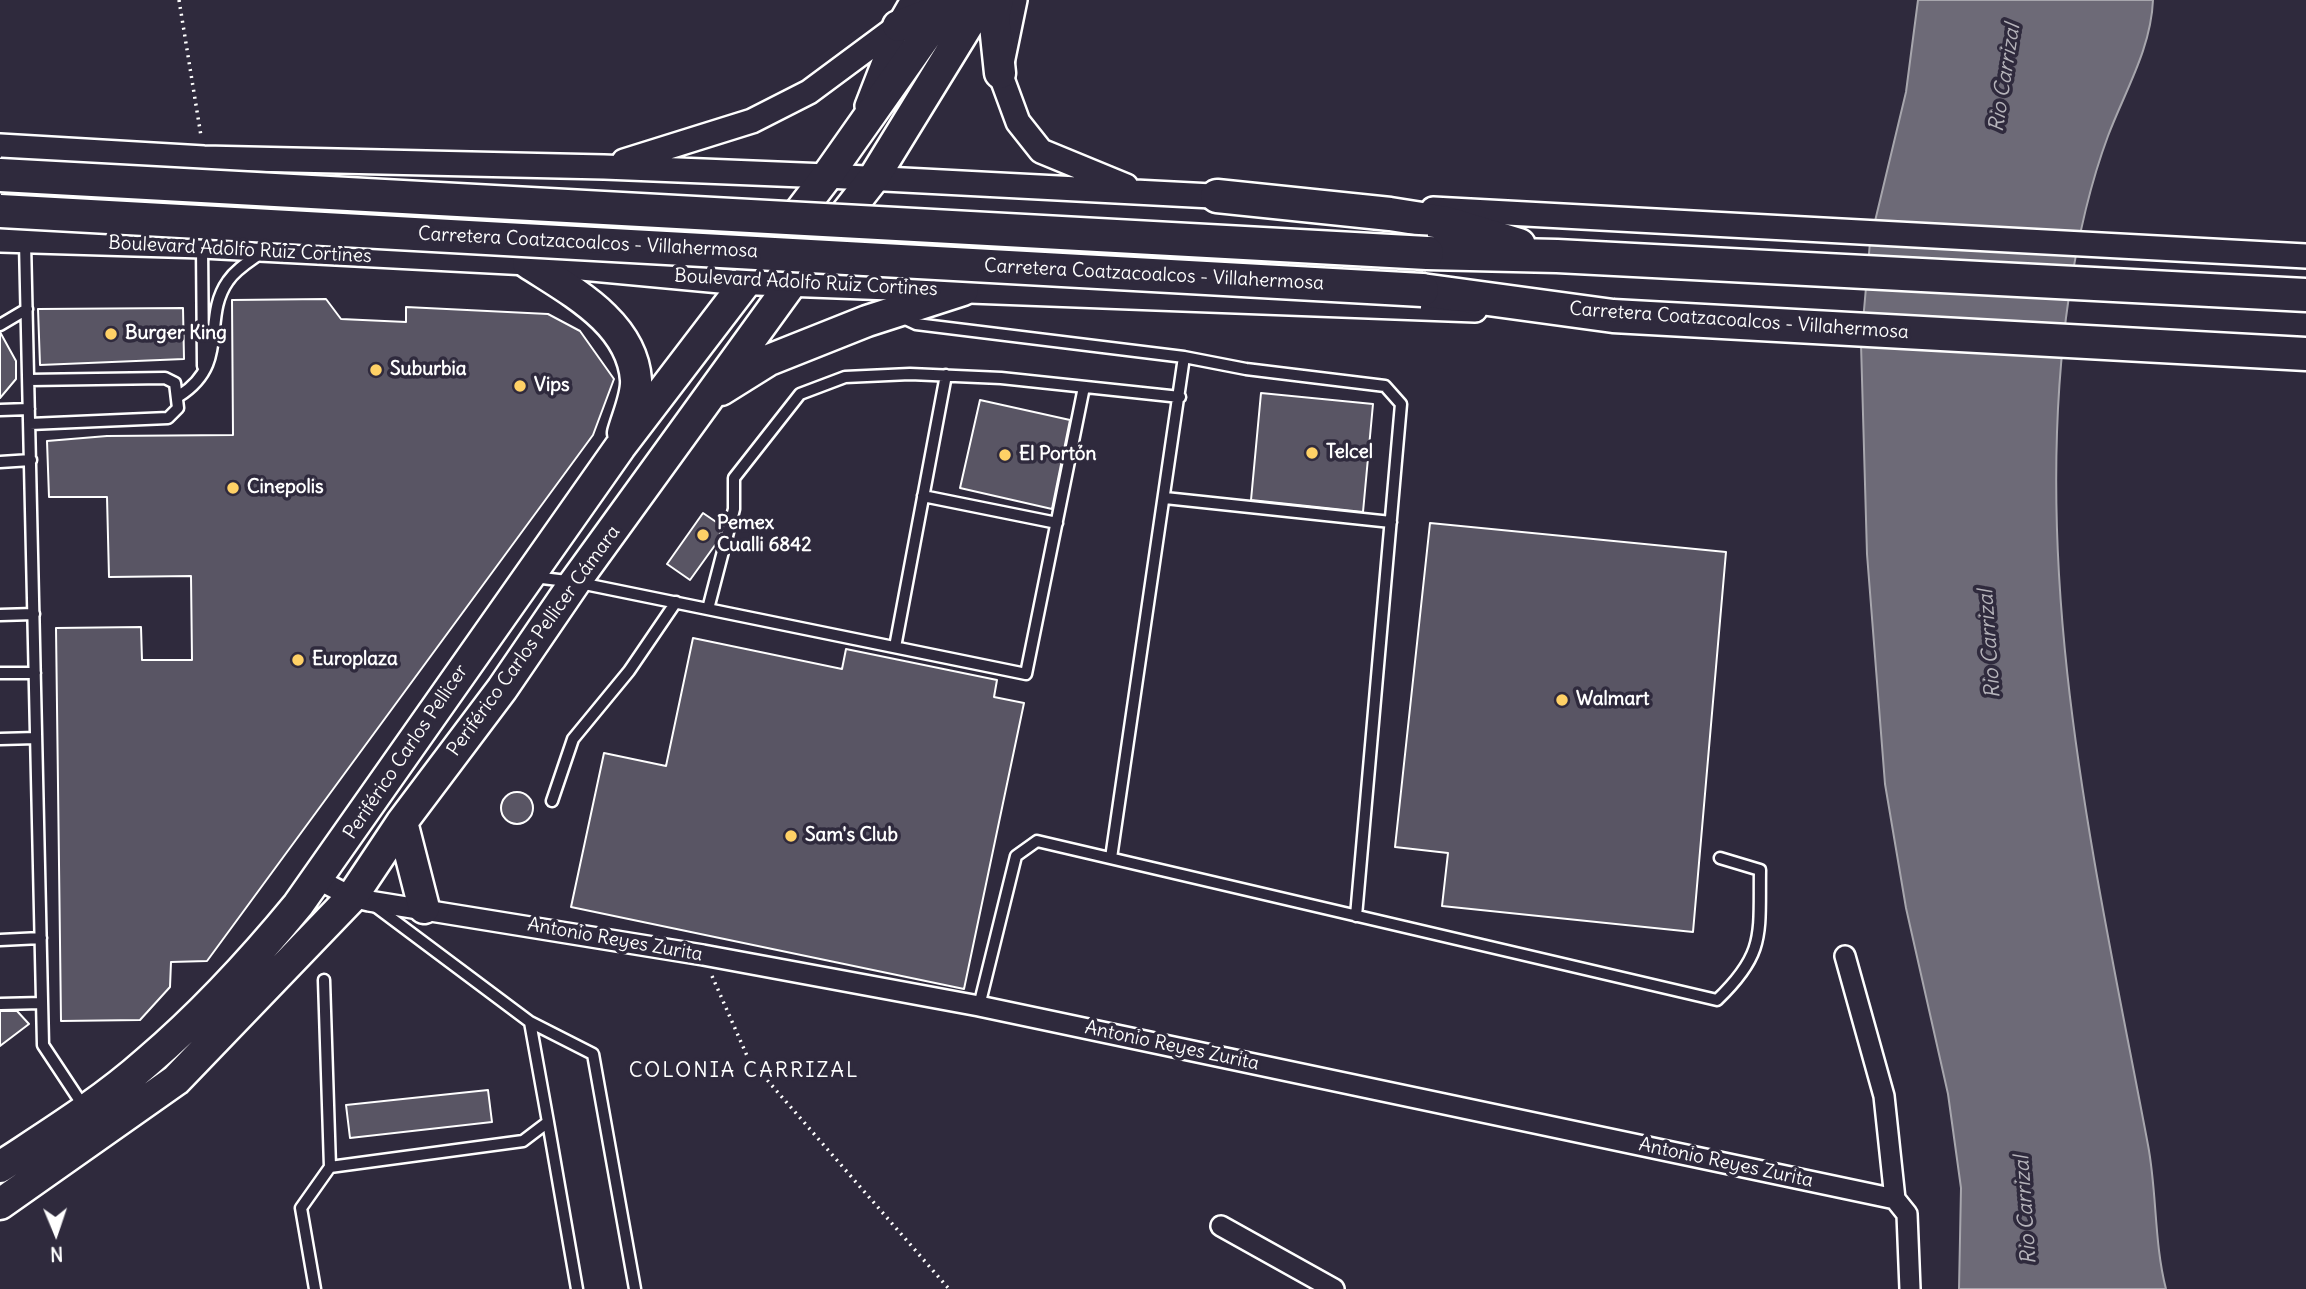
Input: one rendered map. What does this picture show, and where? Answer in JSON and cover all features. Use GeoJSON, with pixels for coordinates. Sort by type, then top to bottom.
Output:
{"type":"FeatureCollection","features":[{"type":"Feature","properties":{"kind":"highway","name":"Carretera Coatzacoalcos - Villahermosa"},"geometry":{"type":"LineString","coordinates":[[0,175],[1427,253],[1557,256],[2306,295]]}},
{"type":"Feature","properties":{"kind":"highway"},"geometry":{"type":"LineString","coordinates":[[1217,196],[1390,214],[1447,223],[1557,256]]}},
{"type":"Feature","properties":{"kind":"highway","name":"Carretera Coatzacoalcos - Villahermosa"},"geometry":{"type":"LineString","coordinates":[[0,211],[1422,290],[1613,316],[2306,354]]}},
{"type":"Feature","properties":{"kind":"main road","name":"Periférico Carlos Pellicer Cámara"},"geometry":{"type":"LineString","coordinates":[[0,1167],[176,1080],[360,899],[402,821],[502,689],[575,582],[790,285],[873,179],[983,0]]}},
{"type":"Feature","properties":{"kind":"main road"},"geometry":{"type":"LineString","coordinates":[[998,0],[994,16],[1000,73]]}},
{"type":"Feature","properties":{"kind":"main road"},"geometry":{"type":"LineString","coordinates":[[898,26],[948,4]]}},
{"type":"Feature","properties":{"kind":"main road"},"geometry":{"type":"LineString","coordinates":[[530,576],[620,447],[827,176],[948,4]]}},
{"type":"Feature","properties":{"kind":"main road"},"geometry":{"type":"LineString","coordinates":[[528,264],[597,308],[625,344],[636,381],[620,447]]}},
{"type":"Feature","properties":{"kind":"main road"},"geometry":{"type":"LineString","coordinates":[[708,398],[769,360],[891,313],[963,290]]}},
{"type":"Feature","properties":{"kind":"main road","name":"Periférico Carlos Pellicer"},"geometry":{"type":"LineString","coordinates":[[342,846],[530,576]]}},
{"type":"Feature","properties":{"kind":"main road"},"geometry":{"type":"LineString","coordinates":[[402,821],[424,908]]}},
{"type":"Feature","properties":{"kind":"main road","name":"Periférico Carlos Pellicer Cámara"},"geometry":{"type":"LineString","coordinates":[[0,1204],[94,1122],[148,1062],[251,962],[342,846]]}},
{"type":"Feature","properties":{"kind":"street"},"geometry":{"type":"LineString","coordinates":[[858,129],[898,26],[913,0]]}},
{"type":"Feature","properties":{"kind":"street"},"geometry":{"type":"LineString","coordinates":[[1015,0],[1000,73],[1018,122],[1041,151],[1142,193]]}},
{"type":"Feature","properties":{"kind":"street"},"geometry":{"type":"LineString","coordinates":[[604,167],[752,121],[809,92],[898,26]]}},
{"type":"Feature","properties":{"kind":"street"},"geometry":{"type":"LineString","coordinates":[[0,146],[204,158],[604,167],[827,176],[1217,196],[1707,226],[2295,255]]}},
{"type":"Feature","properties":{"kind":"street","name":"Boulevard Adolfo Ruiz Cortines"},"geometry":{"type":"LineString","coordinates":[[0,240],[202,246],[528,264],[790,285],[1613,316]]}},
{"type":"Feature","properties":{"kind":"street","name":"Antonio Reyes Zurita"},"geometry":{"type":"LineString","coordinates":[[317,879],[360,899],[703,955],[979,1006],[1895,1199]]}},
{"type":"Feature","properties":{"kind":"street"},"geometry":{"type":"LineString","coordinates":[[1845,956],[1884,1096],[1895,1199],[1907,1214],[1910,1289]]}},
{"type":"Feature","properties":{"kind":"street"},"geometry":{"type":"LineString","coordinates":[[1220,1226],[1334,1289]]}},
{"type":"Feature","properties":{"kind":"lane"},"geometry":{"type":"LineString","coordinates":[[25,241],[43,1045],[94,1122]]}},
{"type":"Feature","properties":{"kind":"lane"},"geometry":{"type":"LineString","coordinates":[[202,246],[203,374]]}},
{"type":"Feature","properties":{"kind":"lane"},"geometry":{"type":"LineString","coordinates":[[178,396],[193,387],[203,374],[214,344],[219,301],[227,282],[244,264],[267,250]]}},
{"type":"Feature","properties":{"kind":"lane"},"geometry":{"type":"LineString","coordinates":[[0,324],[27,309]]}},
{"type":"Feature","properties":{"kind":"lane"},"geometry":{"type":"LineString","coordinates":[[891,313],[916,324],[1184,357],[1246,369],[1385,386],[1401,404],[1356,916]]}},
{"type":"Feature","properties":{"kind":"lane"},"geometry":{"type":"LineString","coordinates":[[1111,858],[1184,357]]}},
{"type":"Feature","properties":{"kind":"lane"},"geometry":{"type":"LineString","coordinates":[[708,609],[734,509],[734,478],[800,394],[845,376],[946,375],[1180,397]]}},
{"type":"Feature","properties":{"kind":"lane"},"geometry":{"type":"LineString","coordinates":[[895,647],[946,375]]}},
{"type":"Feature","properties":{"kind":"lane"},"geometry":{"type":"LineString","coordinates":[[29,380],[165,378],[176,383],[178,396],[178,408],[169,418],[30,424]]}},
{"type":"Feature","properties":{"kind":"lane"},"geometry":{"type":"LineString","coordinates":[[530,576],[575,582],[1026,674],[1084,387]]}},
{"type":"Feature","properties":{"kind":"lane"},"geometry":{"type":"LineString","coordinates":[[0,410],[29,409]]}},
{"type":"Feature","properties":{"kind":"lane"},"geometry":{"type":"LineString","coordinates":[[0,461],[31,460]]}},
{"type":"Feature","properties":{"kind":"lane"},"geometry":{"type":"LineString","coordinates":[[923,496],[1057,523]]}},
{"type":"Feature","properties":{"kind":"lane"},"geometry":{"type":"LineString","coordinates":[[1165,498],[1391,522]]}},
{"type":"Feature","properties":{"kind":"lane"},"geometry":{"type":"LineString","coordinates":[[552,801],[573,739],[629,671],[676,602]]}},
{"type":"Feature","properties":{"kind":"lane"},"geometry":{"type":"LineString","coordinates":[[0,615],[34,614]]}},
{"type":"Feature","properties":{"kind":"lane"},"geometry":{"type":"LineString","coordinates":[[0,673],[35,673]]}},
{"type":"Feature","properties":{"kind":"lane"},"geometry":{"type":"LineString","coordinates":[[0,738],[36,738]]}},
{"type":"Feature","properties":{"kind":"lane"},"geometry":{"type":"LineString","coordinates":[[979,1006],[1016,856],[1037,841],[1717,1000],[1743,975],[1759,940],[1760,870],[1720,859]]}},
{"type":"Feature","properties":{"kind":"lane"},"geometry":{"type":"LineString","coordinates":[[360,899],[530,1022],[593,1054],[635,1289]]}},
{"type":"Feature","properties":{"kind":"lane"},"geometry":{"type":"LineString","coordinates":[[0,940],[41,938]]}},
{"type":"Feature","properties":{"kind":"lane"},"geometry":{"type":"LineString","coordinates":[[314,1289],[301,1208],[330,1167],[324,980]]}},
{"type":"Feature","properties":{"kind":"lane"},"geometry":{"type":"LineString","coordinates":[[0,1004],[42,1003]]}},
{"type":"Feature","properties":{"kind":"lane"},"geometry":{"type":"LineString","coordinates":[[530,1022],[577,1289]]}},
{"type":"Feature","properties":{"kind":"lane"},"geometry":{"type":"LineString","coordinates":[[330,1167],[523,1141],[548,1122]]}},
{"type":"Feature","properties":{"kind":"path"},"geometry":{"type":"LineString","coordinates":[[179,0],[204,158]]}},
{"type":"Feature","properties":{"kind":"path"},"geometry":{"type":"LineString","coordinates":[[703,955],[748,1058],[949,1289]]}},
{"type":"Feature","properties":{"kind":"water","name":"Rio Carrizal"},"geometry":{"type":"Polygon","coordinates":[[[1918,0],[2153,0],[2148,36],[2101,155],[2076,256],[2058,402],[2056,509],[2062,616],[2073,723],[2089,830],[2148,1145],[2159,1254],[2166,1289],[1959,1289],[1961,1188],[1948,1094],[1906,908],[1885,784],[1867,554],[1861,344],[1870,242],[1906,92],[1918,0]]]}},
{"type":"Feature","properties":{"kind":"building","name":"Europlaza"},"geometry":{"type":"Polygon","coordinates":[[[326,299],[341,319],[406,322],[406,307],[548,314],[580,331],[614,379],[593,435],[207,961],[171,962],[170,987],[140,1020],[61,1021],[56,628],[141,627],[142,660],[192,660],[191,576],[109,577],[107,497],[49,497],[47,441],[107,436],[233,435],[232,300],[326,299]]]}},
{"type":"Feature","properties":{"kind":"building","name":"Burger King"},"geometry":{"type":"Polygon","coordinates":[[[183,308],[184,359],[40,365],[38,309],[183,308]]]}},
{"type":"Feature","properties":{"kind":"building"},"geometry":{"type":"Polygon","coordinates":[[[0,332],[16,361],[16,379],[0,398],[0,332]]]}},
{"type":"Feature","properties":{"kind":"building","name":"Telcel"},"geometry":{"type":"Polygon","coordinates":[[[1261,393],[1373,404],[1363,512],[1251,500],[1261,393]]]}},
{"type":"Feature","properties":{"kind":"building"},"geometry":{"type":"Polygon","coordinates":[[[980,400],[1070,420],[1052,509],[960,488],[980,400]]]}},
{"type":"Feature","properties":{"kind":"building"},"geometry":{"type":"Polygon","coordinates":[[[703,513],[722,526],[718,541],[690,580],[667,564],[703,513]]]}},
{"type":"Feature","properties":{"kind":"building","name":"Walmart"},"geometry":{"type":"Polygon","coordinates":[[[1430,523],[1726,552],[1693,932],[1442,906],[1448,853],[1395,847],[1430,523]]]}},
{"type":"Feature","properties":{"kind":"building","name":"Sam's Club"},"geometry":{"type":"Polygon","coordinates":[[[693,638],[842,669],[846,649],[997,680],[994,697],[1024,703],[964,989],[571,907],[604,753],[666,766],[693,638]]]}},
{"type":"Feature","properties":{"kind":"building"},"geometry":{"type":"Polygon","coordinates":[[[517,792],[528,797],[533,808],[528,819],[517,824],[506,819],[501,808],[506,797],[517,792]]]}},
{"type":"Feature","properties":{"kind":"building"},"geometry":{"type":"Polygon","coordinates":[[[0,1011],[17,1011],[29,1024],[0,1046],[0,1011]]]}},
{"type":"Feature","properties":{"kind":"building"},"geometry":{"type":"Polygon","coordinates":[[[488,1090],[492,1122],[350,1138],[346,1105],[488,1090]]]}},
{"type":"Feature","properties":{"kind":"place","name":"Burger King"},"geometry":{"type":"Point","coordinates":[111,334]}},
{"type":"Feature","properties":{"kind":"place","name":"Suburbia"},"geometry":{"type":"Point","coordinates":[376,370]}},
{"type":"Feature","properties":{"kind":"place","name":"Vips"},"geometry":{"type":"Point","coordinates":[520,386]}},
{"type":"Feature","properties":{"kind":"place","name":"Telcel"},"geometry":{"type":"Point","coordinates":[1312,453]}},
{"type":"Feature","properties":{"kind":"place","name":"El Portón"},"geometry":{"type":"Point","coordinates":[1005,455]}},
{"type":"Feature","properties":{"kind":"place","name":"Cinepolis"},"geometry":{"type":"Point","coordinates":[233,488]}},
{"type":"Feature","properties":{"kind":"place","name":"Pemex Cualli 6842"},"geometry":{"type":"Point","coordinates":[703,535]}},
{"type":"Feature","properties":{"kind":"place","name":"Europlaza"},"geometry":{"type":"Point","coordinates":[298,660]}},
{"type":"Feature","properties":{"kind":"place","name":"Walmart"},"geometry":{"type":"Point","coordinates":[1562,700]}},
{"type":"Feature","properties":{"kind":"place","name":"Sam's Club"},"geometry":{"type":"Point","coordinates":[791,836]}},
{"type":"Feature","properties":{"kind":"district","name":"COLONIA CARRIZAL"},"geometry":{"type":"Point","coordinates":[744,1071]}}]}
